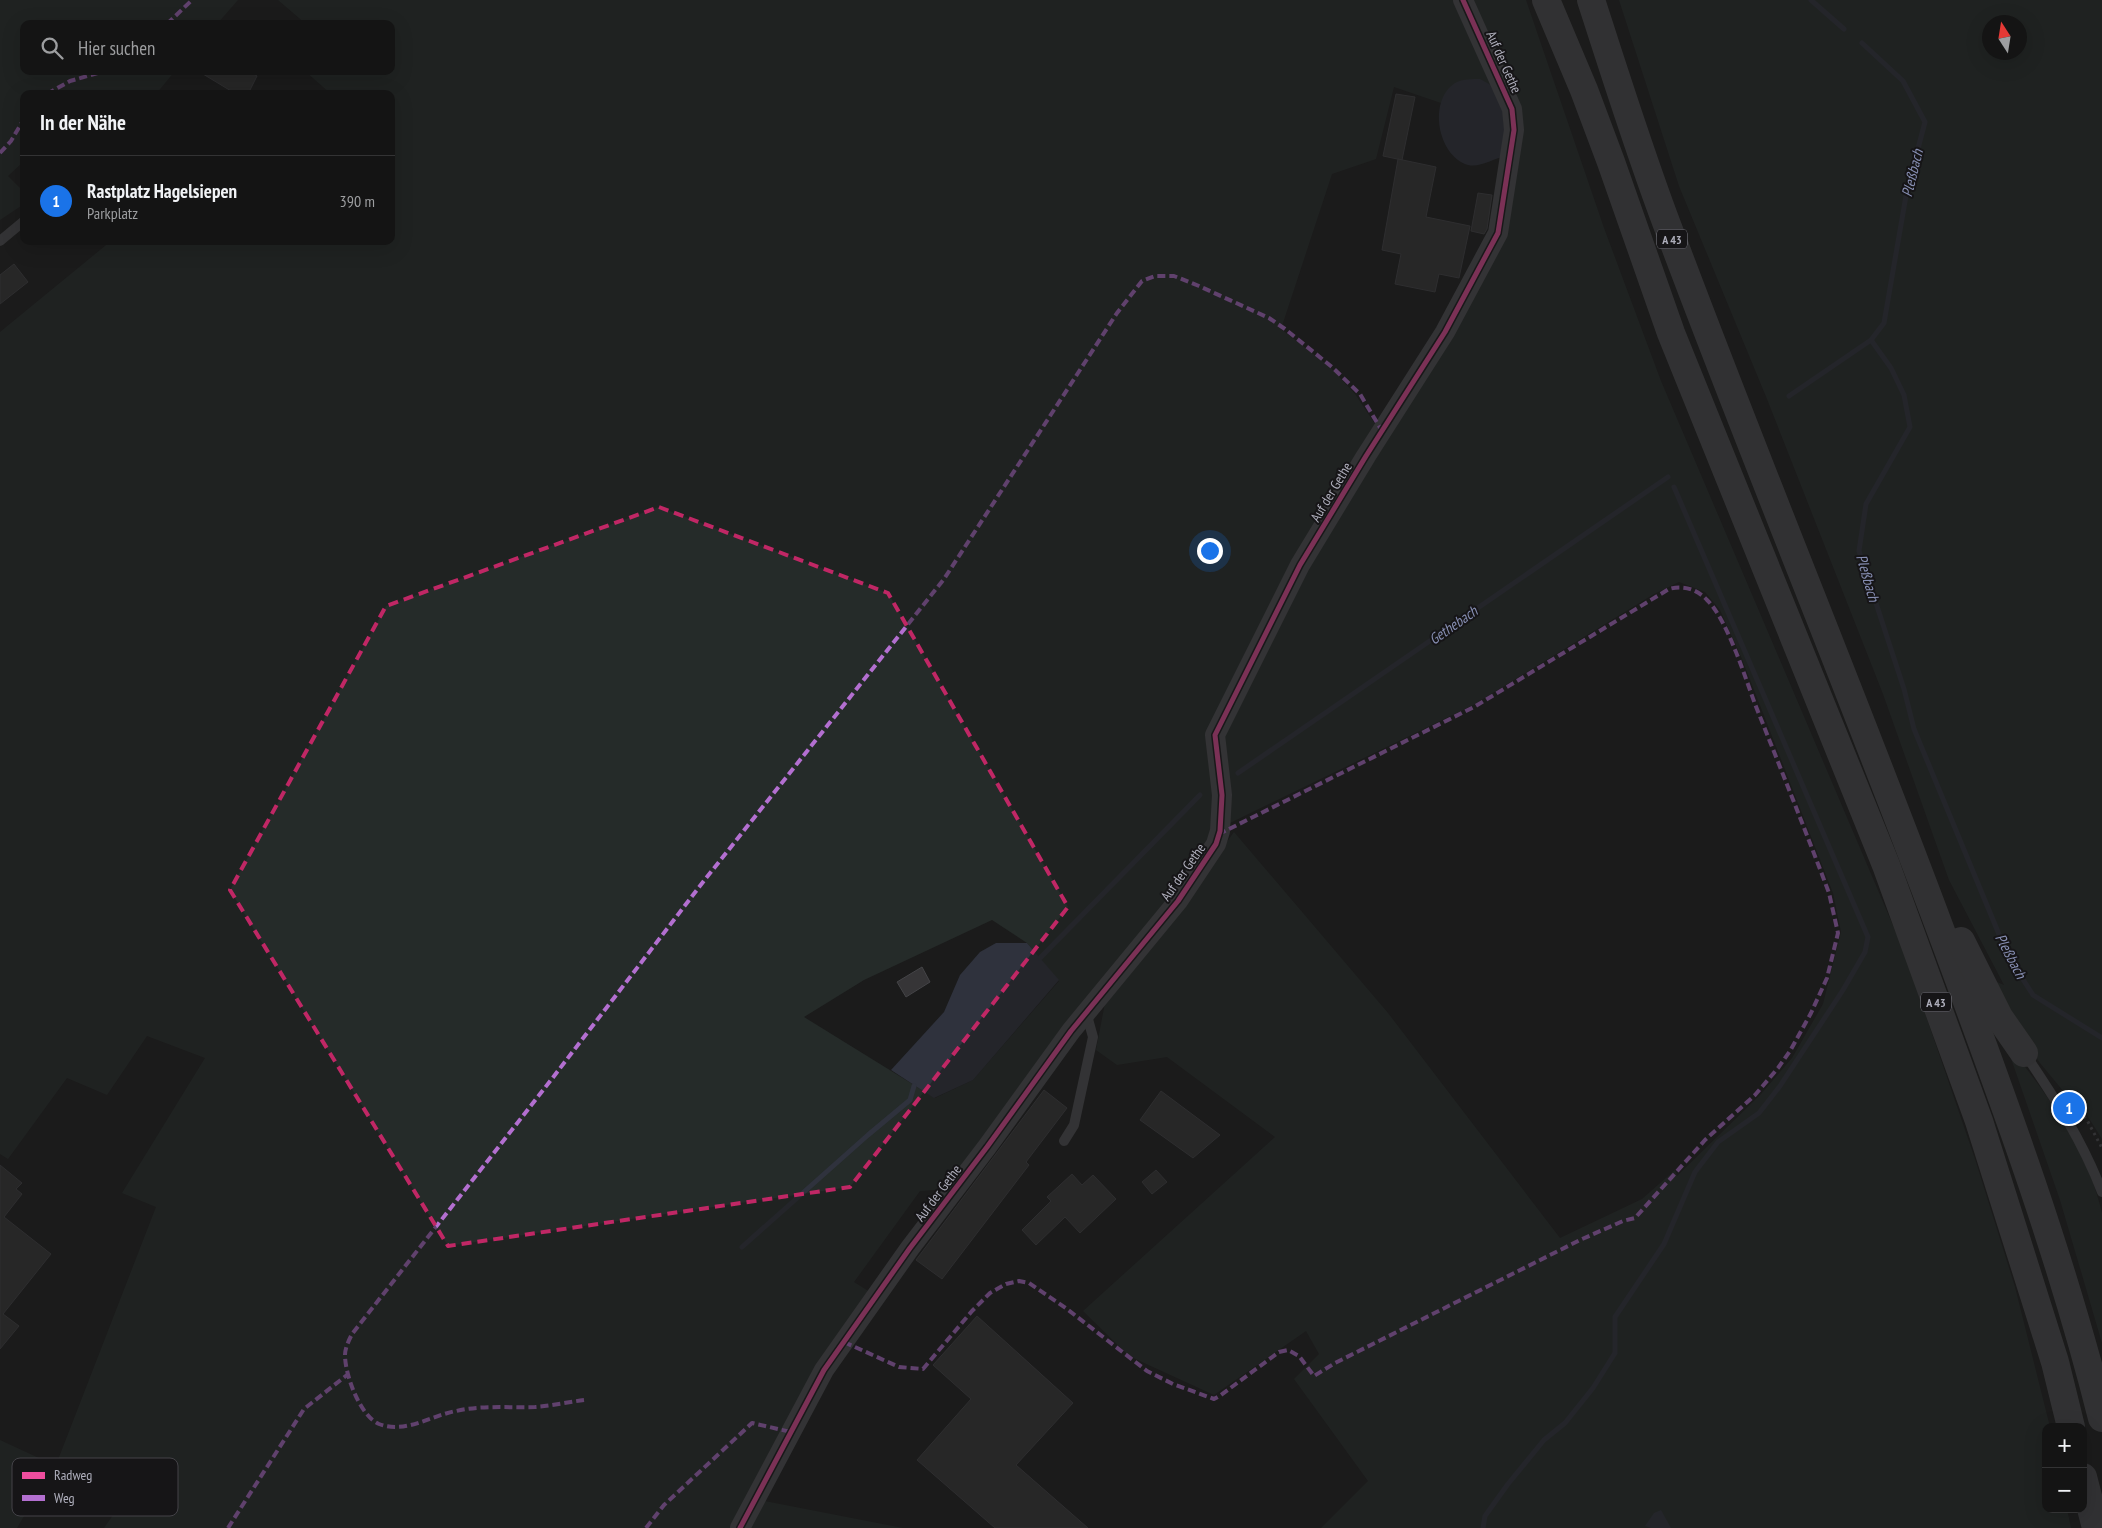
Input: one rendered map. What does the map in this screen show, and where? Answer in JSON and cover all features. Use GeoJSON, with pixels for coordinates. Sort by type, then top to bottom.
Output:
{"type":"FeatureCollection","features":[{"type":"Feature","properties":{"kind":"highway"},"geometry":{"type":"LineString","coordinates":[[1546,0],[1584,90]]}},
{"type":"Feature","properties":{"kind":"highway","name":"A 43"},"geometry":{"type":"LineString","coordinates":[[1557,0],[1584,90],[1671,334],[1886,865],[1979,1121],[2055,1362],[2070,1423]]}},
{"type":"Feature","properties":{"kind":"highway","name":"A 43"},"geometry":{"type":"LineString","coordinates":[[1591,1],[1667,225],[1766,482],[1891,796],[2010,1117],[2046,1221],[2086,1353],[2102,1418]]}},
{"type":"Feature","properties":{"kind":"highway"},"geometry":{"type":"LineString","coordinates":[[1891,796],[1999,1017],[2024,1052]]}},
{"type":"Feature","properties":{"kind":"highway"},"geometry":{"type":"LineString","coordinates":[[2087,1493],[2096,1528]]}},
{"type":"Feature","properties":{"kind":"street","name":"Auf der Gethe"},"geometry":{"type":"LineString","coordinates":[[740,1528],[824,1370],[910,1248],[1086,1012],[1178,901],[1216,844],[1220,831],[1222,795],[1215,735],[1300,565],[1366,456],[1445,332],[1498,233],[1514,130],[1512,109],[1463,0]]}},
{"type":"Feature","properties":{"kind":"lane"},"geometry":{"type":"LineString","coordinates":[[0,241],[20,224]]}},
{"type":"Feature","properties":{"kind":"lane"},"geometry":{"type":"LineString","coordinates":[[1064,1140],[1074,1125],[1093,1037],[1086,1012]]}},
{"type":"Feature","properties":{"kind":"lane"},"geometry":{"type":"LineString","coordinates":[[2024,1052],[2058,1102],[2091,1163],[2102,1192]]}},
{"type":"Feature","properties":{"kind":"highlighted area"},"geometry":{"type":"Polygon","coordinates":[[[659,507],[888,593],[1068,907],[850,1187],[448,1246],[230,890],[386,606],[659,507]]]}},
{"type":"Feature","properties":{"kind":"shaded area"},"geometry":{"type":"Polygon","coordinates":[[[0,0],[238,0],[220,20],[20,20],[20,75],[172,75],[159,90],[20,90],[20,165],[8,176],[20,188],[20,207],[0,220],[0,0]]]}},
{"type":"Feature","properties":{"kind":"shaded area"},"geometry":{"type":"Polygon","coordinates":[[[278,0],[1526,0],[1604,228],[1661,381],[1903,949],[1975,1159],[2015,1287],[2049,1423],[2042,1423],[2042,1513],[2068,1513],[2071,1528],[1321,1528],[1368,1481],[1294,1379],[1319,1354],[1306,1331],[1214,1395],[1129,1356],[1083,1311],[1275,1137],[1167,1057],[1117,1065],[1096,1050],[1105,1003],[1184,901],[1234,832],[1388,1013],[1560,1238],[1642,1199],[1675,1170],[1677,1176],[1761,1094],[1792,1058],[1823,1004],[1841,932],[1833,893],[1742,659],[1720,610],[1705,592],[1679,582],[1654,594],[1473,705],[1230,823],[1220,745],[1291,594],[1476,284],[1518,122],[1507,74],[1482,27],[1498,89],[1449,90],[1441,103],[1394,87],[1376,159],[1332,174],[1281,329],[1330,367],[1355,394],[1377,427],[1207,736],[1216,797],[1212,844],[950,1189],[920,1191],[854,1282],[873,1294],[734,1528],[104,1528],[112,1516],[178,1516],[178,1458],[59,1458],[156,1207],[122,1193],[205,1058],[147,1036],[107,1095],[67,1078],[8,1159],[0,1154],[0,332],[106,245],[395,245],[395,90],[326,90],[310,75],[395,75],[395,20],[301,20],[278,0]],[[992,920],[864,980],[804,1017],[935,1098],[973,1080],[1059,981],[1027,943],[992,920]]]}},
{"type":"Feature","properties":{"kind":"shaded area"},"geometry":{"type":"Polygon","coordinates":[[[1619,0],[2102,0],[2102,1139],[2078,1101],[2064,1092],[2040,1063],[2012,1023],[1992,980],[2004,985],[1949,880],[1883,694],[1767,399],[1679,186],[1619,0]]]}},
{"type":"Feature","properties":{"kind":"shaded area"},"geometry":{"type":"Polygon","coordinates":[[[1468,79],[1480,79],[1498,89],[1502,95],[1506,156],[1473,166],[1457,160],[1449,150],[1443,139],[1439,113],[1442,100],[1448,90],[1457,82],[1468,79]]]}},
{"type":"Feature","properties":{"kind":"shaded area"},"geometry":{"type":"Polygon","coordinates":[[[996,943],[1027,943],[1059,980],[973,1080],[934,1098],[891,1070],[944,1012],[960,975],[980,952],[996,943]]]}},
{"type":"Feature","properties":{"kind":"shaded area"},"geometry":{"type":"Polygon","coordinates":[[[2005,1041],[2050,1101],[2063,1122],[2076,1144],[2095,1189],[2102,1213],[2102,1343],[2060,1200],[2005,1041]]]}},
{"type":"Feature","properties":{"kind":"shaded area"},"geometry":{"type":"Polygon","coordinates":[[[0,1440],[39,1458],[12,1458],[12,1516],[24,1516],[17,1528],[0,1528],[0,1440]]]}},
{"type":"Feature","properties":{"kind":"shaded area"},"geometry":{"type":"Polygon","coordinates":[[[759,1500],[903,1528],[743,1528],[759,1500]]]}},
{"type":"Feature","properties":{"kind":"shaded area"},"geometry":{"type":"Polygon","coordinates":[[[1661,1510],[1671,1528],[1651,1528],[1645,1526],[1654,1513],[1661,1510]]]}},
{"type":"Feature","properties":{"kind":"building"},"geometry":{"type":"Polygon","coordinates":[[[205,75],[257,76],[250,90],[229,90],[205,75]]]}},
{"type":"Feature","properties":{"kind":"building"},"geometry":{"type":"Polygon","coordinates":[[[1396,94],[1415,97],[1402,160],[1383,156],[1396,94]]]}},
{"type":"Feature","properties":{"kind":"building"},"geometry":{"type":"Polygon","coordinates":[[[1398,159],[1436,167],[1426,217],[1470,226],[1459,278],[1439,274],[1435,292],[1395,284],[1401,254],[1382,250],[1398,159]]]}},
{"type":"Feature","properties":{"kind":"building"},"geometry":{"type":"Polygon","coordinates":[[[1478,193],[1492,195],[1487,229],[1484,234],[1471,231],[1478,193]]]}},
{"type":"Feature","properties":{"kind":"building"},"geometry":{"type":"Polygon","coordinates":[[[14,264],[28,282],[0,304],[0,275],[14,264]]]}},
{"type":"Feature","properties":{"kind":"building"},"geometry":{"type":"Polygon","coordinates":[[[922,967],[930,982],[906,997],[897,982],[922,967]]]}},
{"type":"Feature","properties":{"kind":"building"},"geometry":{"type":"Polygon","coordinates":[[[1044,1090],[1067,1108],[1026,1162],[1029,1165],[942,1279],[916,1260],[1044,1090]]]}},
{"type":"Feature","properties":{"kind":"building"},"geometry":{"type":"Polygon","coordinates":[[[1161,1091],[1220,1135],[1193,1158],[1140,1120],[1161,1091]]]}},
{"type":"Feature","properties":{"kind":"building"},"geometry":{"type":"Polygon","coordinates":[[[0,1165],[22,1183],[16,1189],[22,1194],[4,1217],[51,1254],[3,1314],[19,1326],[0,1349],[0,1165]]]}},
{"type":"Feature","properties":{"kind":"building"},"geometry":{"type":"Polygon","coordinates":[[[1156,1170],[1167,1182],[1152,1194],[1142,1182],[1156,1170]]]}},
{"type":"Feature","properties":{"kind":"building"},"geometry":{"type":"Polygon","coordinates":[[[1072,1174],[1082,1185],[1093,1175],[1116,1199],[1080,1233],[1065,1217],[1036,1245],[1022,1230],[1051,1201],[1047,1197],[1072,1174]]]}},
{"type":"Feature","properties":{"kind":"building"},"geometry":{"type":"Polygon","coordinates":[[[977,1316],[1073,1403],[1016,1465],[1088,1528],[995,1528],[917,1460],[971,1399],[933,1365],[977,1316]]]}},
{"type":"Feature","properties":{"kind":"waterway","name":"Pleßbach"},"geometry":{"type":"LineString","coordinates":[[1811,0],[1844,29]]}},
{"type":"Feature","properties":{"kind":"waterway","name":"Pleßbach"},"geometry":{"type":"LineString","coordinates":[[1789,396],[1871,340],[1884,323],[1907,190],[1925,122],[1903,81],[1862,43]]}},
{"type":"Feature","properties":{"kind":"waterway","name":"Pleßbach"},"geometry":{"type":"LineString","coordinates":[[1871,340],[1891,368],[1904,395],[1910,427],[1866,504],[1859,551],[1904,689],[1914,729],[2008,956],[2033,995],[2102,1038]]}},
{"type":"Feature","properties":{"kind":"waterway","name":"Gethebach"},"geometry":{"type":"LineString","coordinates":[[1238,773],[1668,477]]}},
{"type":"Feature","properties":{"kind":"waterway"},"geometry":{"type":"LineString","coordinates":[[1483,1528],[1485,1516],[1508,1484],[1544,1440],[1565,1423],[1593,1388],[1615,1353],[1615,1317],[1664,1244],[1695,1172],[1718,1142],[1759,1113],[1780,1086],[1843,990],[1865,952],[1868,937],[1674,487]]}},
{"type":"Feature","properties":{"kind":"waterway"},"geometry":{"type":"LineString","coordinates":[[1040,958],[1200,795]]}},
{"type":"Feature","properties":{"kind":"waterway"},"geometry":{"type":"LineString","coordinates":[[742,1247],[910,1100],[914,1086]]}},
{"type":"Feature","properties":{"kind":"marked path"},"geometry":{"type":"LineString","coordinates":[[171,20],[191,1]]}},
{"type":"Feature","properties":{"kind":"marked path"},"geometry":{"type":"LineString","coordinates":[[54,90],[70,81],[91,75]]}},
{"type":"Feature","properties":{"kind":"marked path"},"geometry":{"type":"LineString","coordinates":[[0,153],[11,141],[20,126]]}},
{"type":"Feature","properties":{"kind":"marked path"},"geometry":{"type":"LineString","coordinates":[[584,1400],[535,1407],[466,1409],[446,1413],[408,1426],[389,1427],[372,1420],[360,1404],[348,1373],[345,1355],[347,1344],[352,1334],[703,882],[944,579],[1117,313],[1142,281],[1155,276],[1174,276],[1269,318],[1332,367],[1360,394],[1382,431]]}},
{"type":"Feature","properties":{"kind":"marked path"},"geometry":{"type":"LineString","coordinates":[[844,1342],[899,1367],[923,1369],[972,1311],[990,1293],[1006,1284],[1019,1281],[1029,1283],[1067,1309],[1147,1371],[1173,1384],[1214,1399],[1279,1352],[1288,1350],[1299,1356],[1314,1376],[1335,1363],[1580,1240],[1623,1221],[1635,1218],[1705,1140],[1755,1095],[1778,1068],[1790,1051],[1811,1013],[1827,978],[1838,933],[1829,893],[1741,664],[1722,620],[1707,600],[1699,593],[1685,588],[1669,589],[1474,707],[1219,834]]}},
{"type":"Feature","properties":{"kind":"marked path"},"geometry":{"type":"LineString","coordinates":[[228,1528],[304,1409],[347,1375]]}},
{"type":"Feature","properties":{"kind":"marked path"},"geometry":{"type":"LineString","coordinates":[[646,1528],[664,1505],[752,1423],[791,1432]]}},
{"type":"Feature","properties":{"kind":"cycle path"},"geometry":{"type":"LineString","coordinates":[[740,1528],[824,1370],[910,1248],[987,1147],[1071,1031],[1178,901],[1216,844],[1220,831],[1222,795],[1215,735],[1300,565],[1366,456],[1445,332],[1498,233],[1514,130],[1512,109],[1463,0]]}},
{"type":"Feature","properties":{"kind":"place","name":"Rastplatz Hagelsiepen"},"geometry":{"type":"Point","coordinates":[2069,1108]}}]}
